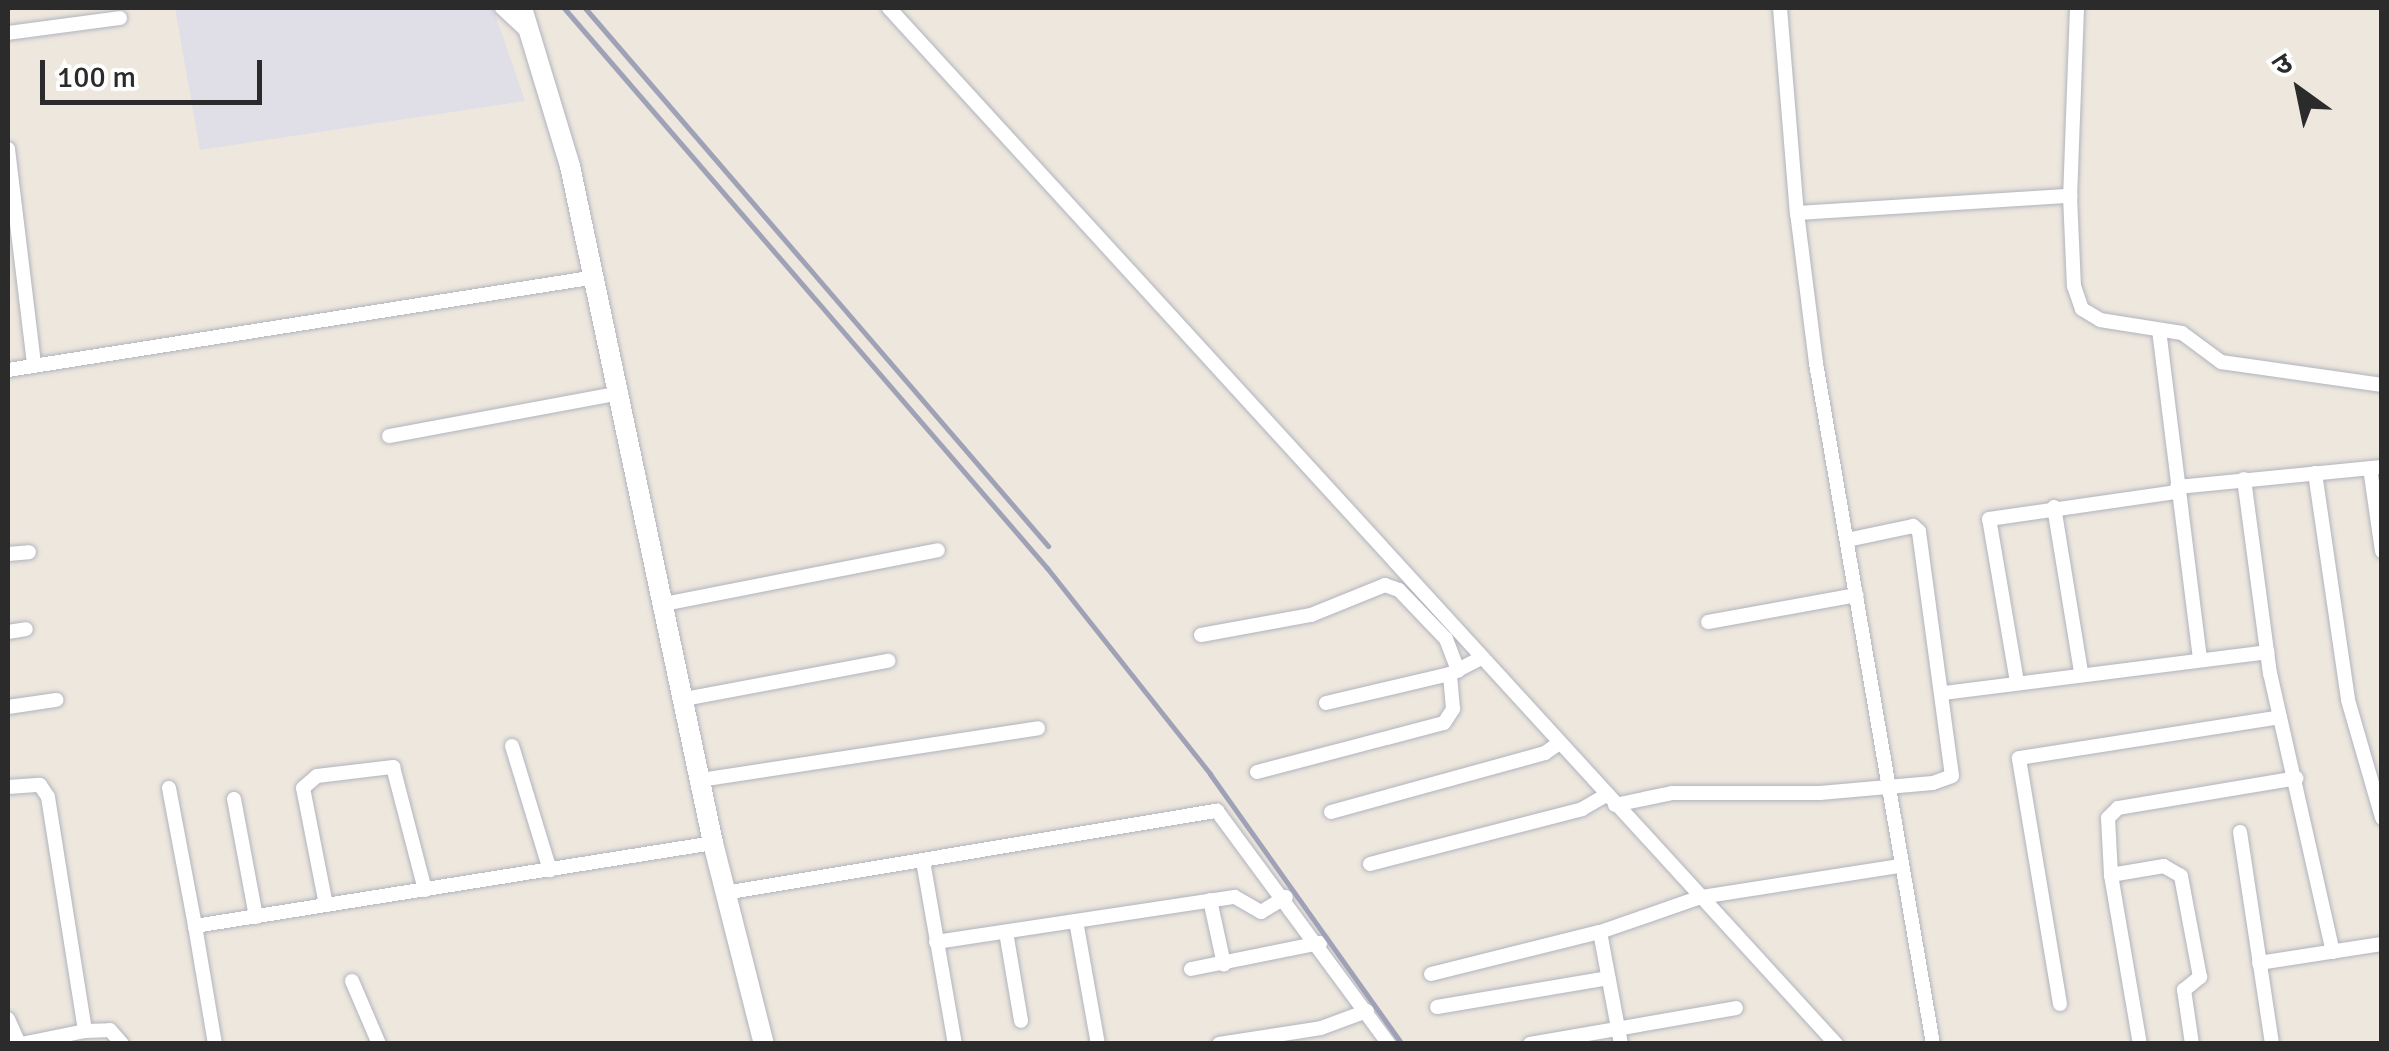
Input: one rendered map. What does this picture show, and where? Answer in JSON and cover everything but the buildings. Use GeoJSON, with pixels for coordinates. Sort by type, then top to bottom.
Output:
{"type":"FeatureCollection","features":[{"type":"Feature","properties":{"kind":"street"},"geometry":{"type":"LineString","coordinates":[[502,8],[532,36]]}},
{"type":"Feature","properties":{"kind":"street"},"geometry":{"type":"LineString","coordinates":[[522,8],[596,277],[713,843],[764,1044]]}},
{"type":"Feature","properties":{"kind":"street"},"geometry":{"type":"LineString","coordinates":[[889,8],[1467,666],[1604,800],[1694,900],[1836,1044]]}},
{"type":"Feature","properties":{"kind":"street"},"geometry":{"type":"LineString","coordinates":[[1780,8],[1797,212],[1900,866],[1933,1044]]}},
{"type":"Feature","properties":{"kind":"street"},"geometry":{"type":"LineString","coordinates":[[2078,8],[2070,196],[2078,305],[2100,320],[2182,332],[2221,362],[2382,385]]}},
{"type":"Feature","properties":{"kind":"street"},"geometry":{"type":"LineString","coordinates":[[8,33],[120,18]]}},
{"type":"Feature","properties":{"kind":"street"},"geometry":{"type":"LineString","coordinates":[[8,149],[34,365]]}},
{"type":"Feature","properties":{"kind":"street"},"geometry":{"type":"LineString","coordinates":[[1797,212],[2070,196]]}},
{"type":"Feature","properties":{"kind":"street"},"geometry":{"type":"LineString","coordinates":[[8,370],[596,277]]}},
{"type":"Feature","properties":{"kind":"street"},"geometry":{"type":"LineString","coordinates":[[2159,330],[2200,658]]}},
{"type":"Feature","properties":{"kind":"street"},"geometry":{"type":"LineString","coordinates":[[390,436],[621,392]]}},
{"type":"Feature","properties":{"kind":"street"},"geometry":{"type":"LineString","coordinates":[[2017,682],[1989,519],[2244,479],[2376,467],[2382,552]]}},
{"type":"Feature","properties":{"kind":"street"},"geometry":{"type":"LineString","coordinates":[[2315,473],[2345,685],[2382,818]]}},
{"type":"Feature","properties":{"kind":"street"},"geometry":{"type":"LineString","coordinates":[[2244,479],[2267,652],[2333,952]]}},
{"type":"Feature","properties":{"kind":"street"},"geometry":{"type":"LineString","coordinates":[[2054,508],[2081,672]]}},
{"type":"Feature","properties":{"kind":"street"},"geometry":{"type":"LineString","coordinates":[[1370,864],[1604,800],[1672,792],[1802,794],[1889,784],[1932,784],[1952,776],[1944,692],[1918,530],[1913,526],[1848,540]]}},
{"type":"Feature","properties":{"kind":"street"},"geometry":{"type":"LineString","coordinates":[[664,604],[938,550]]}},
{"type":"Feature","properties":{"kind":"street"},"geometry":{"type":"LineString","coordinates":[[8,554],[28,552]]}},
{"type":"Feature","properties":{"kind":"street"},"geometry":{"type":"LineString","coordinates":[[1201,635],[1311,614],[1362,588],[1384,585],[1399,590],[1467,666]]}},
{"type":"Feature","properties":{"kind":"street"},"geometry":{"type":"LineString","coordinates":[[1708,622],[1857,595]]}},
{"type":"Feature","properties":{"kind":"street"},"geometry":{"type":"LineString","coordinates":[[8,632],[26,629]]}},
{"type":"Feature","properties":{"kind":"street"},"geometry":{"type":"LineString","coordinates":[[1944,692],[2081,672],[2267,652]]}},
{"type":"Feature","properties":{"kind":"street"},"geometry":{"type":"LineString","coordinates":[[684,698],[888,661]]}},
{"type":"Feature","properties":{"kind":"street"},"geometry":{"type":"LineString","coordinates":[[1326,702],[1467,666]]}},
{"type":"Feature","properties":{"kind":"street"},"geometry":{"type":"LineString","coordinates":[[1258,772],[1444,722],[1454,709],[1467,666]]}},
{"type":"Feature","properties":{"kind":"street"},"geometry":{"type":"LineString","coordinates":[[8,707],[56,700]]}},
{"type":"Feature","properties":{"kind":"street"},"geometry":{"type":"LineString","coordinates":[[2060,1004],[2019,758],[2280,717]]}},
{"type":"Feature","properties":{"kind":"street"},"geometry":{"type":"LineString","coordinates":[[700,780],[1038,728]]}},
{"type":"Feature","properties":{"kind":"street"},"geometry":{"type":"LineString","coordinates":[[512,746],[550,870]]}},
{"type":"Feature","properties":{"kind":"street"},"geometry":{"type":"LineString","coordinates":[[1331,812],[1553,748]]}},
{"type":"Feature","properties":{"kind":"street"},"geometry":{"type":"LineString","coordinates":[[326,906],[303,788],[310,778],[334,773],[385,765],[394,770],[424,890]]}},
{"type":"Feature","properties":{"kind":"street"},"geometry":{"type":"LineString","coordinates":[[2140,1044],[2111,875],[2106,826],[2113,810],[2297,778]]}},
{"type":"Feature","properties":{"kind":"street"},"geometry":{"type":"LineString","coordinates":[[8,788],[40,785],[48,797],[85,1031]]}},
{"type":"Feature","properties":{"kind":"street"},"geometry":{"type":"LineString","coordinates":[[169,788],[215,1044]]}},
{"type":"Feature","properties":{"kind":"street"},"geometry":{"type":"LineString","coordinates":[[234,799],[256,917]]}},
{"type":"Feature","properties":{"kind":"street"},"geometry":{"type":"LineString","coordinates":[[726,892],[1217,811],[1286,897],[1390,1044]]}},
{"type":"Feature","properties":{"kind":"street"},"geometry":{"type":"LineString","coordinates":[[2240,832],[2272,1044]]}},
{"type":"Feature","properties":{"kind":"street"},"geometry":{"type":"LineString","coordinates":[[195,926],[713,843]]}},
{"type":"Feature","properties":{"kind":"street"},"geometry":{"type":"LineString","coordinates":[[924,860],[955,1044]]}},
{"type":"Feature","properties":{"kind":"street"},"geometry":{"type":"LineString","coordinates":[[1431,974],[1600,932],[1694,900],[1900,866]]}},
{"type":"Feature","properties":{"kind":"street"},"geometry":{"type":"LineString","coordinates":[[2111,875],[2164,866],[2179,871],[2200,977],[2184,990],[2192,1044]]}},
{"type":"Feature","properties":{"kind":"street"},"geometry":{"type":"LineString","coordinates":[[936,942],[1240,897],[1261,912],[1286,897]]}},
{"type":"Feature","properties":{"kind":"street"},"geometry":{"type":"LineString","coordinates":[[1210,900],[1224,964]]}},
{"type":"Feature","properties":{"kind":"street"},"geometry":{"type":"LineString","coordinates":[[1076,921],[1098,1044]]}},
{"type":"Feature","properties":{"kind":"street"},"geometry":{"type":"LineString","coordinates":[[1006,932],[1021,1021]]}},
{"type":"Feature","properties":{"kind":"street"},"geometry":{"type":"LineString","coordinates":[[1600,932],[1621,1044]]}},
{"type":"Feature","properties":{"kind":"street"},"geometry":{"type":"LineString","coordinates":[[1191,969],[1320,944]]}},
{"type":"Feature","properties":{"kind":"street"},"geometry":{"type":"LineString","coordinates":[[2259,963],[2382,944]]}},
{"type":"Feature","properties":{"kind":"street"},"geometry":{"type":"LineString","coordinates":[[1437,1008],[1609,978]]}},
{"type":"Feature","properties":{"kind":"street"},"geometry":{"type":"LineString","coordinates":[[352,982],[379,1044]]}},
{"type":"Feature","properties":{"kind":"street"},"geometry":{"type":"LineString","coordinates":[[1530,1044],[1736,1008]]}},
{"type":"Feature","properties":{"kind":"street"},"geometry":{"type":"LineString","coordinates":[[1219,1044],[1321,1028],[1367,1011]]}},
{"type":"Feature","properties":{"kind":"street"},"geometry":{"type":"LineString","coordinates":[[8,1019],[20,1044],[110,1030],[122,1044]]}},
{"type":"Feature","properties":{"kind":"shaded area"},"geometry":{"type":"Polygon","coordinates":[[[175,8],[493,8],[525,101],[200,150],[175,8]]]}},
{"type":"Feature","properties":{"kind":"railway"},"geometry":{"type":"LineString","coordinates":[[564,8],[1047,568],[1210,774],[1402,1044]]}},
{"type":"Feature","properties":{"kind":"railway"},"geometry":{"type":"LineString","coordinates":[[585,8],[1048,546]]}}]}
